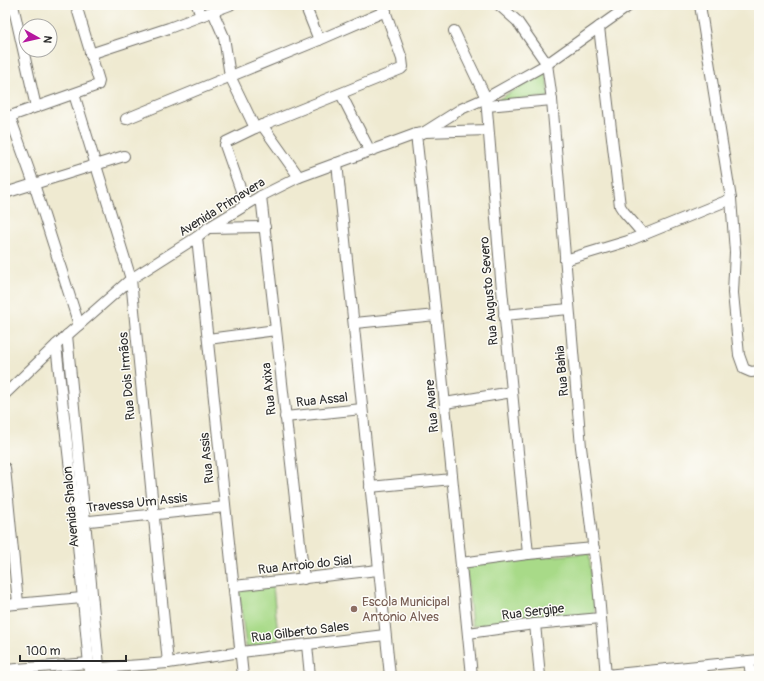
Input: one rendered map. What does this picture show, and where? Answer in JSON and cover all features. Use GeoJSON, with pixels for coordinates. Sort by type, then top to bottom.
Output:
{"type":"FeatureCollection","features":[{"type":"Feature","properties":{"kind":"street"},"geometry":{"type":"LineString","coordinates":[[14,5],[36,107]]}},
{"type":"Feature","properties":{"kind":"street"},"geometry":{"type":"LineString","coordinates":[[76,5],[99,81],[98,85],[7,117],[34,184],[79,325]]}},
{"type":"Feature","properties":{"kind":"street"},"geometry":{"type":"LineString","coordinates":[[197,5],[201,16]]}},
{"type":"Feature","properties":{"kind":"street"},"geometry":{"type":"LineString","coordinates":[[90,54],[230,5]]}},
{"type":"Feature","properties":{"kind":"street"},"geometry":{"type":"LineString","coordinates":[[305,5],[319,40]]}},
{"type":"Feature","properties":{"kind":"street"},"geometry":{"type":"LineString","coordinates":[[499,5],[517,21],[547,64]]}},
{"type":"Feature","properties":{"kind":"street"},"geometry":{"type":"LineString","coordinates":[[486,102],[547,64],[630,5]]}},
{"type":"Feature","properties":{"kind":"street"},"geometry":{"type":"LineString","coordinates":[[700,5],[731,199],[735,252],[733,293],[739,355],[744,369],[751,372],[759,371]]}},
{"type":"Feature","properties":{"kind":"street"},"geometry":{"type":"LineString","coordinates":[[126,119],[319,40],[384,8],[402,59],[403,67],[397,71],[341,94],[258,126],[225,143],[246,205]]}},
{"type":"Feature","properties":{"kind":"street"},"geometry":{"type":"LineString","coordinates":[[213,12],[224,37],[230,76],[258,126],[299,177]]}},
{"type":"Feature","properties":{"kind":"street"},"geometry":{"type":"LineString","coordinates":[[599,27],[620,206],[644,235]]}},
{"type":"Feature","properties":{"kind":"street","name":"Rua Augusto Severo"},"geometry":{"type":"LineString","coordinates":[[454,31],[486,102],[504,315],[528,554]]}},
{"type":"Feature","properties":{"kind":"street","name":"Rua Bahia"},"geometry":{"type":"LineString","coordinates":[[547,64],[552,100],[582,447],[594,548],[606,676]]}},
{"type":"Feature","properties":{"kind":"street","name":"Rua Dois Irmãos"},"geometry":{"type":"LineString","coordinates":[[74,94],[131,279],[168,663]]}},
{"type":"Feature","properties":{"kind":"street"},"geometry":{"type":"LineString","coordinates":[[341,94],[370,151]]}},
{"type":"Feature","properties":{"kind":"street"},"geometry":{"type":"LineString","coordinates":[[486,102],[552,100]]}},
{"type":"Feature","properties":{"kind":"street","name":"Avenida Primavera"},"geometry":{"type":"LineString","coordinates":[[5,394],[56,345],[131,279],[197,237],[208,228],[261,196],[299,177],[420,133],[461,109],[486,102]]}},
{"type":"Feature","properties":{"kind":"street"},"geometry":{"type":"LineString","coordinates":[[420,133],[488,130]]}},
{"type":"Feature","properties":{"kind":"street","name":"Rua Avare"},"geometry":{"type":"LineString","coordinates":[[420,133],[436,315],[472,676]]}},
{"type":"Feature","properties":{"kind":"street"},"geometry":{"type":"LineString","coordinates":[[5,193],[124,156]]}},
{"type":"Feature","properties":{"kind":"street"},"geometry":{"type":"LineString","coordinates":[[338,163],[355,323],[378,570],[390,676]]}},
{"type":"Feature","properties":{"kind":"street","name":"Rua Axixa"},"geometry":{"type":"LineString","coordinates":[[261,196],[304,579]]}},
{"type":"Feature","properties":{"kind":"street"},"geometry":{"type":"LineString","coordinates":[[565,260],[644,235],[731,199]]}},
{"type":"Feature","properties":{"kind":"street"},"geometry":{"type":"LineString","coordinates":[[208,228],[265,227]]}},
{"type":"Feature","properties":{"kind":"street","name":"Rua Assis"},"geometry":{"type":"LineString","coordinates":[[197,237],[243,676]]}},
{"type":"Feature","properties":{"kind":"street"},"geometry":{"type":"LineString","coordinates":[[504,315],[569,309]]}},
{"type":"Feature","properties":{"kind":"street"},"geometry":{"type":"LineString","coordinates":[[355,323],[436,315]]}},
{"type":"Feature","properties":{"kind":"street"},"geometry":{"type":"LineString","coordinates":[[208,339],[276,330]]}},
{"type":"Feature","properties":{"kind":"street","name":"Avenida Shalon"},"geometry":{"type":"LineString","coordinates":[[67,335],[81,522],[82,598],[90,676]]}},
{"type":"Feature","properties":{"kind":"street","name":"Avenida Shalon"},"geometry":{"type":"LineString","coordinates":[[56,345],[81,522]]}},
{"type":"Feature","properties":{"kind":"street"},"geometry":{"type":"LineString","coordinates":[[445,403],[512,392]]}},
{"type":"Feature","properties":{"kind":"street","name":"Rua Assal"},"geometry":{"type":"LineString","coordinates":[[285,417],[362,409]]}},
{"type":"Feature","properties":{"kind":"street"},"geometry":{"type":"LineString","coordinates":[[5,468],[18,603]]}},
{"type":"Feature","properties":{"kind":"street"},"geometry":{"type":"LineString","coordinates":[[370,487],[452,479]]}},
{"type":"Feature","properties":{"kind":"street","name":"Travessa Um Assis"},"geometry":{"type":"LineString","coordinates":[[81,522],[225,507]]}},
{"type":"Feature","properties":{"kind":"street","name":"Avenida Shalon"},"geometry":{"type":"LineString","coordinates":[[82,546],[100,672]]}},
{"type":"Feature","properties":{"kind":"street"},"geometry":{"type":"LineString","coordinates":[[461,563],[528,554],[594,548]]}},
{"type":"Feature","properties":{"kind":"street","name":"Rua Arroio do Sial"},"geometry":{"type":"LineString","coordinates":[[234,586],[378,570]]}},
{"type":"Feature","properties":{"kind":"street"},"geometry":{"type":"LineString","coordinates":[[5,605],[82,598]]}},
{"type":"Feature","properties":{"kind":"street","name":"Rua Sergipe"},"geometry":{"type":"LineString","coordinates":[[468,633],[535,624],[601,618]]}},
{"type":"Feature","properties":{"kind":"street"},"geometry":{"type":"LineString","coordinates":[[535,624],[540,676]]}},
{"type":"Feature","properties":{"kind":"street","name":"Rua Gilberto Sales"},"geometry":{"type":"LineString","coordinates":[[100,672],[241,652],[385,635]]}},
{"type":"Feature","properties":{"kind":"street"},"geometry":{"type":"LineString","coordinates":[[307,645],[310,676]]}},
{"type":"Feature","properties":{"kind":"street"},"geometry":{"type":"LineString","coordinates":[[606,676],[702,671],[754,661],[751,676]]}},
{"type":"Feature","properties":{"kind":"street"},"geometry":{"type":"LineString","coordinates":[[5,670],[89,662],[100,672]]}},
{"type":"Feature","properties":{"kind":"green space"},"geometry":{"type":"Polygon","coordinates":[[[546,71],[549,97],[496,101],[546,71]]]}},
{"type":"Feature","properties":{"kind":"green space"},"geometry":{"type":"Polygon","coordinates":[[[589,553],[595,615],[472,626],[466,564],[589,553]]]}},
{"type":"Feature","properties":{"kind":"green space"},"geometry":{"type":"Polygon","coordinates":[[[273,587],[279,644],[246,647],[239,592],[242,590],[273,587]]]}},
{"type":"Feature","properties":{"kind":"place","name":"Escola Municipal Antonio Alves"},"geometry":{"type":"Point","coordinates":[354,609]}}]}
